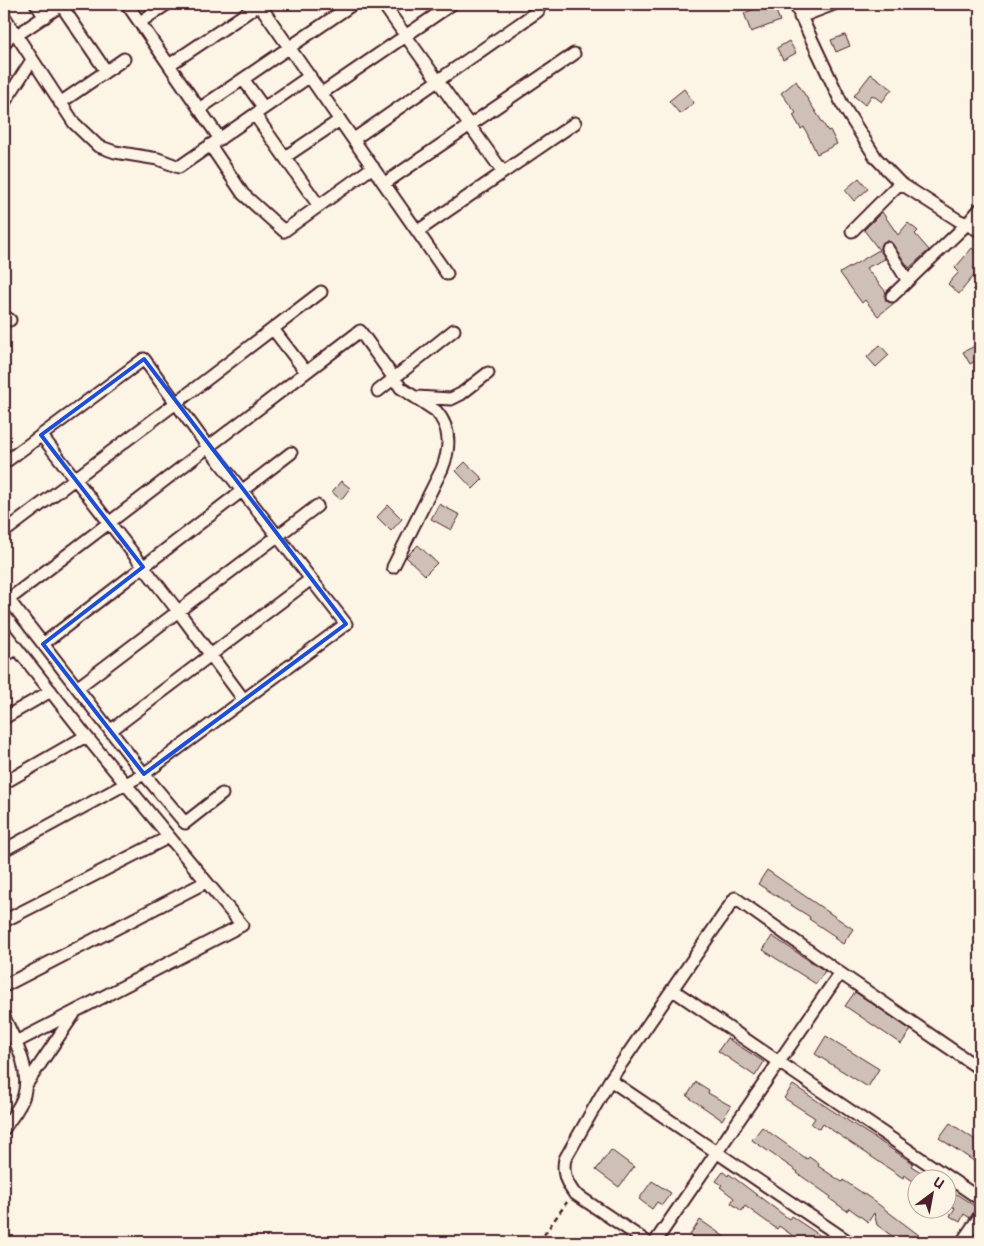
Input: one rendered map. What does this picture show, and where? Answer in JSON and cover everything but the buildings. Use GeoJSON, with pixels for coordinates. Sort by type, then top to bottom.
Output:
{"type":"FeatureCollection","features":[{"type":"Feature","properties":{"kind":"street"},"geometry":{"type":"LineString","coordinates":[[36,4],[45,17]]}},
{"type":"Feature","properties":{"kind":"street"},"geometry":{"type":"LineString","coordinates":[[4,45],[15,32],[45,17],[62,4],[106,71]]}},
{"type":"Feature","properties":{"kind":"street"},"geometry":{"type":"LineString","coordinates":[[127,4],[200,109],[215,142],[243,194],[284,231],[373,167]]}},
{"type":"Feature","properties":{"kind":"street"},"geometry":{"type":"LineString","coordinates":[[140,22],[167,4]]}},
{"type":"Feature","properties":{"kind":"street"},"geometry":{"type":"LineString","coordinates":[[169,65],[260,4],[288,47],[448,274]]}},
{"type":"Feature","properties":{"kind":"street"},"geometry":{"type":"LineString","coordinates":[[200,109],[353,4]]}},
{"type":"Feature","properties":{"kind":"street"},"geometry":{"type":"LineString","coordinates":[[383,4],[503,172]]}},
{"type":"Feature","properties":{"kind":"street"},"geometry":{"type":"LineString","coordinates":[[322,93],[452,4]]}},
{"type":"Feature","properties":{"kind":"street"},"geometry":{"type":"LineString","coordinates":[[795,4],[842,104],[865,143],[884,168],[900,183],[980,231]]}},
{"type":"Feature","properties":{"kind":"street"},"geometry":{"type":"LineString","coordinates":[[800,17],[834,4]]}},
{"type":"Feature","properties":{"kind":"street"},"geometry":{"type":"LineString","coordinates":[[354,140],[538,11]]}},
{"type":"Feature","properties":{"kind":"street"},"geometry":{"type":"LineString","coordinates":[[4,16],[74,123],[98,146],[115,152],[158,159],[179,167],[310,76]]}},
{"type":"Feature","properties":{"kind":"street"},"geometry":{"type":"LineString","coordinates":[[384,183],[574,54]]}},
{"type":"Feature","properties":{"kind":"street"},"geometry":{"type":"LineString","coordinates":[[60,103],[124,59]]}},
{"type":"Feature","properties":{"kind":"street"},"geometry":{"type":"LineString","coordinates":[[4,103],[32,60]]}},
{"type":"Feature","properties":{"kind":"street"},"geometry":{"type":"LineString","coordinates":[[243,79],[285,157],[319,206]]}},
{"type":"Feature","properties":{"kind":"street"},"geometry":{"type":"LineString","coordinates":[[285,157],[340,120]]}},
{"type":"Feature","properties":{"kind":"street"},"geometry":{"type":"LineString","coordinates":[[418,231],[575,123]]}},
{"type":"Feature","properties":{"kind":"street"},"geometry":{"type":"LineString","coordinates":[[852,231],[900,183]]}},
{"type":"Feature","properties":{"kind":"street"},"geometry":{"type":"LineString","coordinates":[[892,296],[967,224],[980,209]]}},
{"type":"Feature","properties":{"kind":"street"},"geometry":{"type":"LineString","coordinates":[[887,248],[908,280]]}},
{"type":"Feature","properties":{"kind":"street"},"geometry":{"type":"LineString","coordinates":[[4,532],[321,292]]}},
{"type":"Feature","properties":{"kind":"street"},"geometry":{"type":"LineString","coordinates":[[273,328],[306,372]]}},
{"type":"Feature","properties":{"kind":"street"},"geometry":{"type":"LineString","coordinates":[[378,391],[454,330]]}},
{"type":"Feature","properties":{"kind":"street"},"geometry":{"type":"LineString","coordinates":[[222,794],[186,823],[144,774],[6,596],[108,523],[360,331],[395,377],[401,388],[436,411],[446,424],[449,436],[448,453],[416,524],[393,567]]}},
{"type":"Feature","properties":{"kind":"street"},"geometry":{"type":"LineString","coordinates":[[4,463],[144,359],[208,447],[346,624],[144,774],[4,850]]}},
{"type":"Feature","properties":{"kind":"street"},"geometry":{"type":"LineString","coordinates":[[414,397],[451,399],[461,394],[488,373]]}},
{"type":"Feature","properties":{"kind":"street"},"geometry":{"type":"LineString","coordinates":[[41,435],[244,700]]}},
{"type":"Feature","properties":{"kind":"street"},"geometry":{"type":"LineString","coordinates":[[42,644],[291,454]]}},
{"type":"Feature","properties":{"kind":"street"},"geometry":{"type":"LineString","coordinates":[[77,688],[317,506]]}},
{"type":"Feature","properties":{"kind":"street"},"geometry":{"type":"LineString","coordinates":[[110,731],[311,579]]}},
{"type":"Feature","properties":{"kind":"street"},"geometry":{"type":"LineString","coordinates":[[4,632],[86,736],[242,925],[16,1042]]}},
{"type":"Feature","properties":{"kind":"street"},"geometry":{"type":"LineString","coordinates":[[4,656],[17,649]]}},
{"type":"Feature","properties":{"kind":"street"},"geometry":{"type":"LineString","coordinates":[[4,718],[51,691]]}},
{"type":"Feature","properties":{"kind":"street"},"geometry":{"type":"LineString","coordinates":[[4,783],[86,736]]}},
{"type":"Feature","properties":{"kind":"street"},"geometry":{"type":"LineString","coordinates":[[4,921],[169,837]]}},
{"type":"Feature","properties":{"kind":"street"},"geometry":{"type":"LineString","coordinates":[[4,986],[206,882]]}},
{"type":"Feature","properties":{"kind":"street"},"geometry":{"type":"LineString","coordinates":[[647,1242],[574,1193],[564,1173],[565,1159],[610,1080],[735,898],[980,1069]]}},
{"type":"Feature","properties":{"kind":"street"},"geometry":{"type":"LineString","coordinates":[[655,1242],[840,973]]}},
{"type":"Feature","properties":{"kind":"street"},"geometry":{"type":"LineString","coordinates":[[673,990],[980,1199]]}},
{"type":"Feature","properties":{"kind":"street"},"geometry":{"type":"LineString","coordinates":[[25,1086],[76,1010]]}},
{"type":"Feature","properties":{"kind":"street"},"geometry":{"type":"LineString","coordinates":[[4,1017],[16,1042],[26,1075],[24,1097],[4,1129]]}},
{"type":"Feature","properties":{"kind":"street"},"geometry":{"type":"LineString","coordinates":[[610,1080],[849,1242]]}},
{"type":"Feature","properties":{"kind":"street"},"geometry":{"type":"LineString","coordinates":[[962,1242],[980,1216]]}},
{"type":"Feature","properties":{"kind":"path"},"geometry":{"type":"LineString","coordinates":[[538,1242],[574,1193]]}},
{"type":"Feature","properties":{"kind":"highlighted area"},"geometry":{"type":"Polygon","coordinates":[[[144,359],[346,624],[144,774],[43,644],[143,567],[41,435],[144,359]]]}}]}
